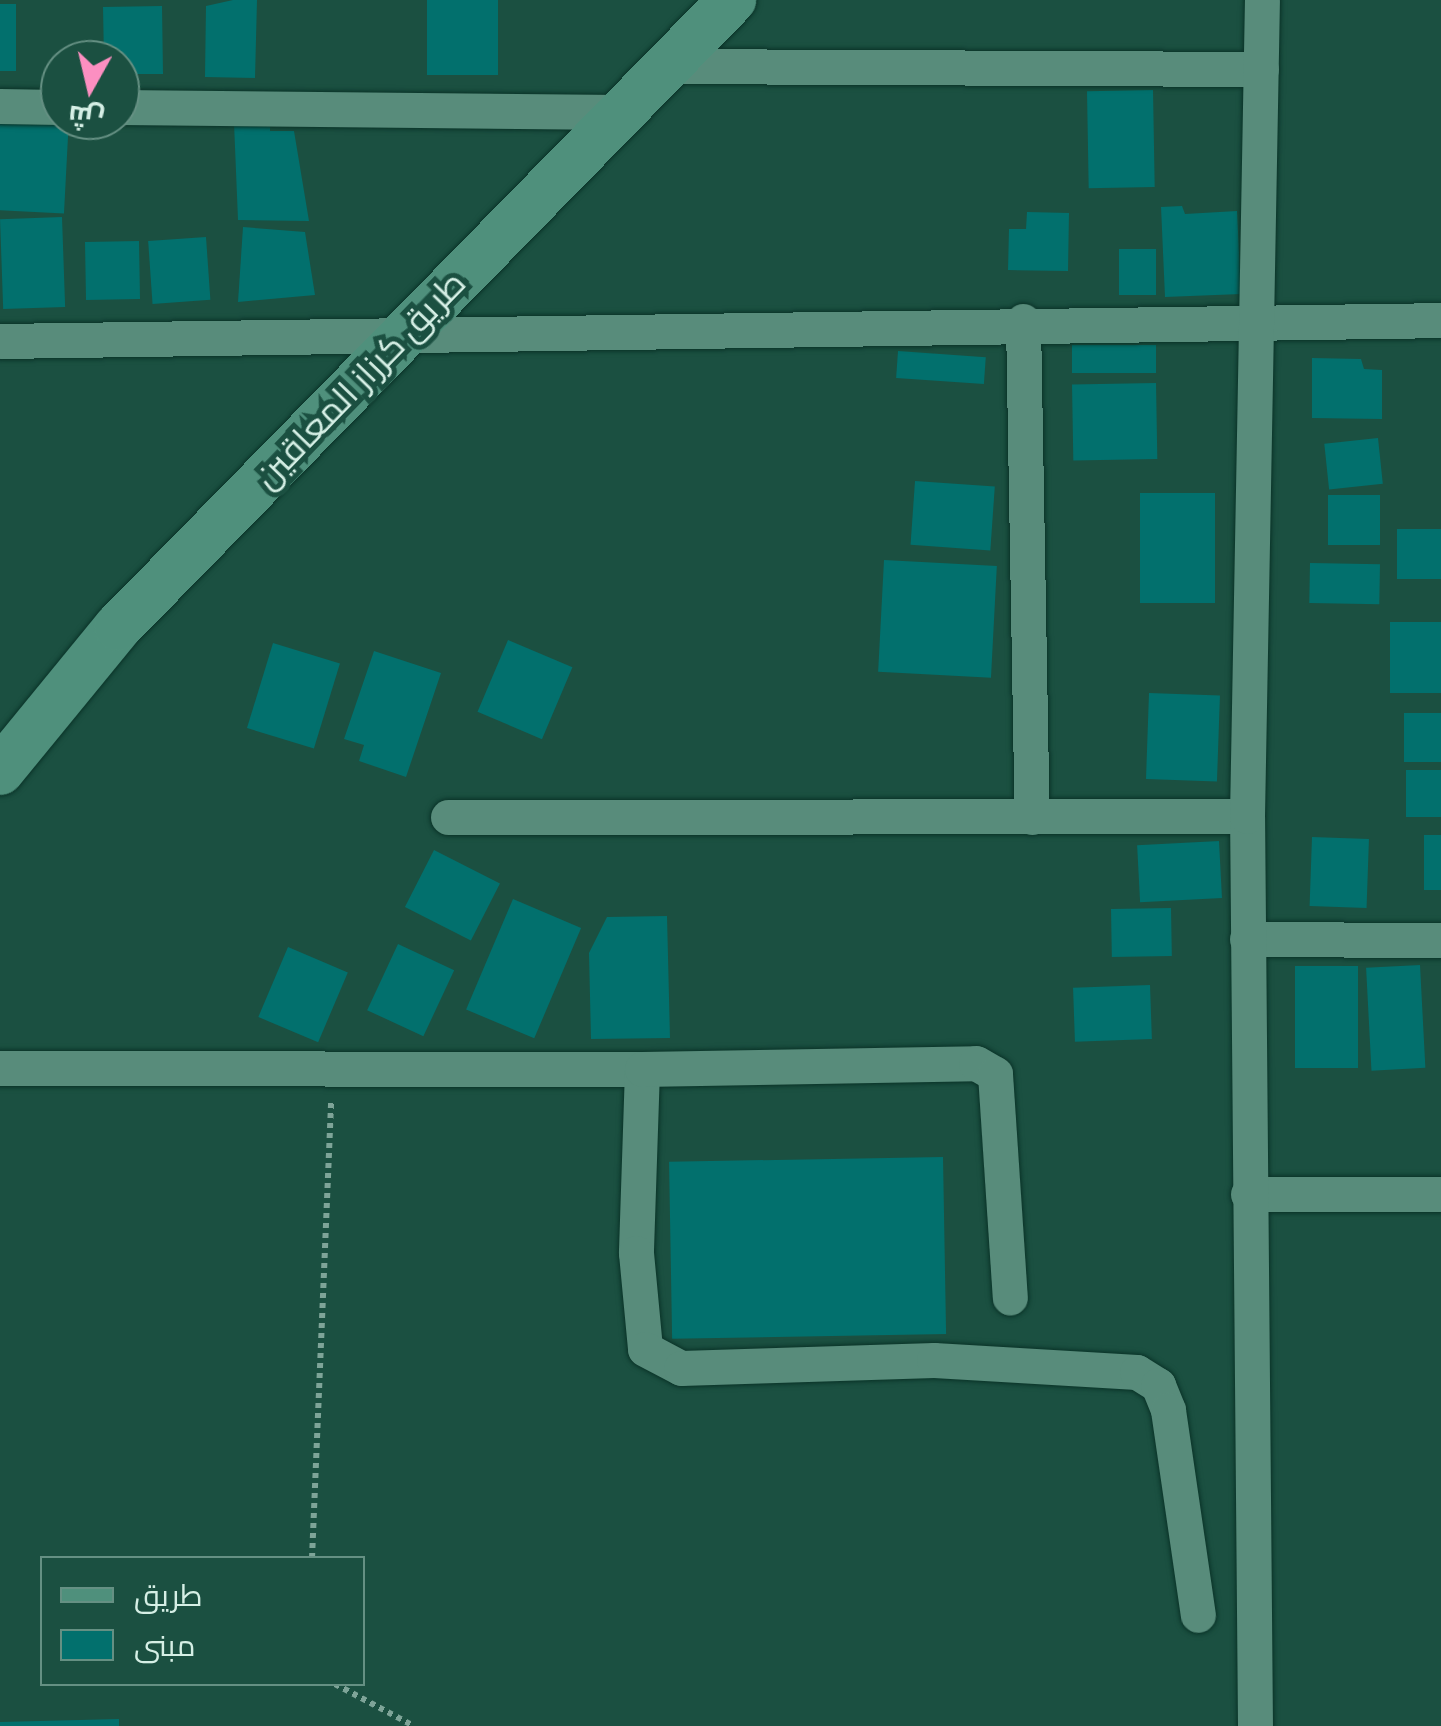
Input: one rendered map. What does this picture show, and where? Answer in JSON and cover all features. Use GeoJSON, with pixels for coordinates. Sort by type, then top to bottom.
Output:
{"type":"FeatureCollection","features":[{"type":"Feature","properties":{"kind":"street","name":"طريق كرزاز المعاقين"},"geometry":{"type":"LineString","coordinates":[[0,771],[118,627],[732,0]]}},
{"type":"Feature","properties":{"kind":"street"},"geometry":{"type":"LineString","coordinates":[[1254,1726],[1246,816],[1262,0]]}},
{"type":"Feature","properties":{"kind":"street"},"geometry":{"type":"LineString","coordinates":[[666,66],[1262,69]]}},
{"type":"Feature","properties":{"kind":"street"},"geometry":{"type":"LineString","coordinates":[[0,106],[40,107]]}},
{"type":"Feature","properties":{"kind":"street"},"geometry":{"type":"LineString","coordinates":[[140,107],[621,112]]}},
{"type":"Feature","properties":{"kind":"street"},"geometry":{"type":"LineString","coordinates":[[0,341],[406,330],[1023,321],[1441,320]]}},
{"type":"Feature","properties":{"kind":"street"},"geometry":{"type":"LineString","coordinates":[[1023,321],[1032,817]]}},
{"type":"Feature","properties":{"kind":"street"},"geometry":{"type":"LineString","coordinates":[[448,817],[1246,816]]}},
{"type":"Feature","properties":{"kind":"street"},"geometry":{"type":"LineString","coordinates":[[1246,939],[1441,940]]}},
{"type":"Feature","properties":{"kind":"street"},"geometry":{"type":"LineString","coordinates":[[0,1068],[642,1069],[976,1063],[995,1074],[1010,1296]]}},
{"type":"Feature","properties":{"kind":"street"},"geometry":{"type":"LineString","coordinates":[[642,1069],[636,1253],[645,1349],[681,1368],[934,1360],[1137,1372],[1158,1385],[1168,1410],[1198,1615]]}},
{"type":"Feature","properties":{"kind":"street"},"geometry":{"type":"LineString","coordinates":[[1248,1194],[1441,1194]]}},
{"type":"Feature","properties":{"kind":"path"},"geometry":{"type":"LineString","coordinates":[[312,1556],[332,1068]]}},
{"type":"Feature","properties":{"kind":"path"},"geometry":{"type":"LineString","coordinates":[[339,1686],[414,1726]]}},
{"type":"Feature","properties":{"kind":"building"},"geometry":{"type":"Polygon","coordinates":[[[257,0],[255,78],[205,77],[206,6],[257,0]]]}},
{"type":"Feature","properties":{"kind":"building"},"geometry":{"type":"Polygon","coordinates":[[[427,0],[498,0],[498,75],[427,75],[427,0]]]}},
{"type":"Feature","properties":{"kind":"building"},"geometry":{"type":"Polygon","coordinates":[[[0,4],[16,4],[16,71],[0,71],[0,4]]]}},
{"type":"Feature","properties":{"kind":"building"},"geometry":{"type":"Polygon","coordinates":[[[162,6],[163,74],[140,74],[140,40],[104,40],[103,7],[162,6]]]}},
{"type":"Feature","properties":{"kind":"building"},"geometry":{"type":"Polygon","coordinates":[[[1153,90],[1155,187],[1089,188],[1087,91],[1153,90]]]}},
{"type":"Feature","properties":{"kind":"building"},"geometry":{"type":"Polygon","coordinates":[[[0,116],[40,118],[40,140],[68,140],[64,213],[0,210],[0,116]]]}},
{"type":"Feature","properties":{"kind":"building"},"geometry":{"type":"Polygon","coordinates":[[[270,121],[270,131],[294,131],[309,221],[238,220],[234,123],[270,121]]]}},
{"type":"Feature","properties":{"kind":"building"},"geometry":{"type":"Polygon","coordinates":[[[1182,206],[1185,214],[1237,211],[1241,294],[1165,297],[1161,207],[1182,206]]]}},
{"type":"Feature","properties":{"kind":"building"},"geometry":{"type":"Polygon","coordinates":[[[1027,212],[1069,213],[1068,271],[1008,270],[1009,229],[1026,229],[1027,212]]]}},
{"type":"Feature","properties":{"kind":"building"},"geometry":{"type":"Polygon","coordinates":[[[62,217],[65,307],[3,309],[0,219],[62,217]]]}},
{"type":"Feature","properties":{"kind":"building"},"geometry":{"type":"Polygon","coordinates":[[[243,227],[305,232],[315,295],[238,302],[243,227]]]}},
{"type":"Feature","properties":{"kind":"building"},"geometry":{"type":"Polygon","coordinates":[[[206,237],[210,300],[153,304],[148,241],[206,237]]]}},
{"type":"Feature","properties":{"kind":"building"},"geometry":{"type":"Polygon","coordinates":[[[139,241],[140,299],[86,300],[85,242],[139,241]]]}},
{"type":"Feature","properties":{"kind":"building"},"geometry":{"type":"Polygon","coordinates":[[[1119,249],[1156,249],[1156,295],[1119,295],[1119,249]]]}},
{"type":"Feature","properties":{"kind":"building"},"geometry":{"type":"Polygon","coordinates":[[[1072,345],[1156,345],[1156,373],[1072,373],[1072,345]]]}},
{"type":"Feature","properties":{"kind":"building"},"geometry":{"type":"Polygon","coordinates":[[[898,351],[986,357],[984,384],[896,378],[898,351]]]}},
{"type":"Feature","properties":{"kind":"building"},"geometry":{"type":"Polygon","coordinates":[[[1312,358],[1361,359],[1364,369],[1382,370],[1382,419],[1312,418],[1312,358]]]}},
{"type":"Feature","properties":{"kind":"building"},"geometry":{"type":"Polygon","coordinates":[[[1156,383],[1157,459],[1073,460],[1072,384],[1156,383]]]}},
{"type":"Feature","properties":{"kind":"building"},"geometry":{"type":"Polygon","coordinates":[[[1378,438],[1383,484],[1329,489],[1324,444],[1378,438]]]}},
{"type":"Feature","properties":{"kind":"building"},"geometry":{"type":"Polygon","coordinates":[[[915,481],[995,487],[990,550],[911,545],[915,481]]]}},
{"type":"Feature","properties":{"kind":"building"},"geometry":{"type":"Polygon","coordinates":[[[1140,493],[1215,493],[1215,603],[1140,603],[1140,493]]]}},
{"type":"Feature","properties":{"kind":"building"},"geometry":{"type":"Polygon","coordinates":[[[1328,495],[1380,495],[1380,545],[1328,545],[1328,495]]]}},
{"type":"Feature","properties":{"kind":"building"},"geometry":{"type":"Polygon","coordinates":[[[1397,529],[1441,529],[1441,579],[1397,579],[1397,529]]]}},
{"type":"Feature","properties":{"kind":"building"},"geometry":{"type":"Polygon","coordinates":[[[884,560],[997,566],[991,678],[878,672],[884,560]]]}},
{"type":"Feature","properties":{"kind":"building"},"geometry":{"type":"Polygon","coordinates":[[[1310,563],[1380,564],[1379,604],[1309,603],[1310,563]]]}},
{"type":"Feature","properties":{"kind":"building"},"geometry":{"type":"Polygon","coordinates":[[[1390,622],[1441,622],[1441,693],[1390,693],[1390,622]]]}},
{"type":"Feature","properties":{"kind":"building"},"geometry":{"type":"Polygon","coordinates":[[[508,640],[572,667],[542,739],[478,712],[508,640]]]}},
{"type":"Feature","properties":{"kind":"building"},"geometry":{"type":"Polygon","coordinates":[[[273,643],[340,663],[314,749],[247,728],[273,643]]]}},
{"type":"Feature","properties":{"kind":"building"},"geometry":{"type":"Polygon","coordinates":[[[374,651],[441,673],[406,777],[359,761],[364,745],[344,739],[374,651]]]}},
{"type":"Feature","properties":{"kind":"building"},"geometry":{"type":"Polygon","coordinates":[[[1149,693],[1220,695],[1217,781],[1146,779],[1149,693]]]}},
{"type":"Feature","properties":{"kind":"building"},"geometry":{"type":"Polygon","coordinates":[[[1404,713],[1441,713],[1441,762],[1404,762],[1404,713]]]}},
{"type":"Feature","properties":{"kind":"building"},"geometry":{"type":"Polygon","coordinates":[[[1406,770],[1441,770],[1441,817],[1406,817],[1406,770]]]}},
{"type":"Feature","properties":{"kind":"building"},"geometry":{"type":"Polygon","coordinates":[[[1424,835],[1441,835],[1441,890],[1424,890],[1424,835]]]}},
{"type":"Feature","properties":{"kind":"building"},"geometry":{"type":"Polygon","coordinates":[[[1312,837],[1369,839],[1367,908],[1310,906],[1312,837]]]}},
{"type":"Feature","properties":{"kind":"building"},"geometry":{"type":"Polygon","coordinates":[[[1219,841],[1222,898],[1140,902],[1137,845],[1219,841]]]}},
{"type":"Feature","properties":{"kind":"building"},"geometry":{"type":"Polygon","coordinates":[[[434,850],[500,884],[471,941],[405,907],[434,850]]]}},
{"type":"Feature","properties":{"kind":"building"},"geometry":{"type":"Polygon","coordinates":[[[513,899],[581,928],[534,1038],[466,1009],[513,899]]]}},
{"type":"Feature","properties":{"kind":"building"},"geometry":{"type":"Polygon","coordinates":[[[1171,908],[1172,956],[1112,957],[1111,909],[1171,908]]]}},
{"type":"Feature","properties":{"kind":"building"},"geometry":{"type":"Polygon","coordinates":[[[667,916],[670,1038],[591,1039],[589,953],[607,917],[667,916]]]}},
{"type":"Feature","properties":{"kind":"building"},"geometry":{"type":"Polygon","coordinates":[[[398,944],[454,970],[423,1036],[367,1010],[398,944]]]}},
{"type":"Feature","properties":{"kind":"building"},"geometry":{"type":"Polygon","coordinates":[[[288,947],[348,972],[318,1042],[258,1017],[288,947]]]}},
{"type":"Feature","properties":{"kind":"building"},"geometry":{"type":"Polygon","coordinates":[[[1420,965],[1425,1068],[1371,1071],[1366,968],[1420,965]]]}},
{"type":"Feature","properties":{"kind":"building"},"geometry":{"type":"Polygon","coordinates":[[[1295,966],[1358,966],[1358,1068],[1295,1068],[1295,966]]]}},
{"type":"Feature","properties":{"kind":"building"},"geometry":{"type":"Polygon","coordinates":[[[1150,985],[1152,1039],[1075,1042],[1073,988],[1150,985]]]}},
{"type":"Feature","properties":{"kind":"building"},"geometry":{"type":"Polygon","coordinates":[[[943,1157],[946,1334],[672,1339],[669,1162],[943,1157]]]}},
{"type":"Feature","properties":{"kind":"building"},"geometry":{"type":"Polygon","coordinates":[[[119,1719],[119,1726],[0,1726],[0,1722],[119,1719]]]}}]}
